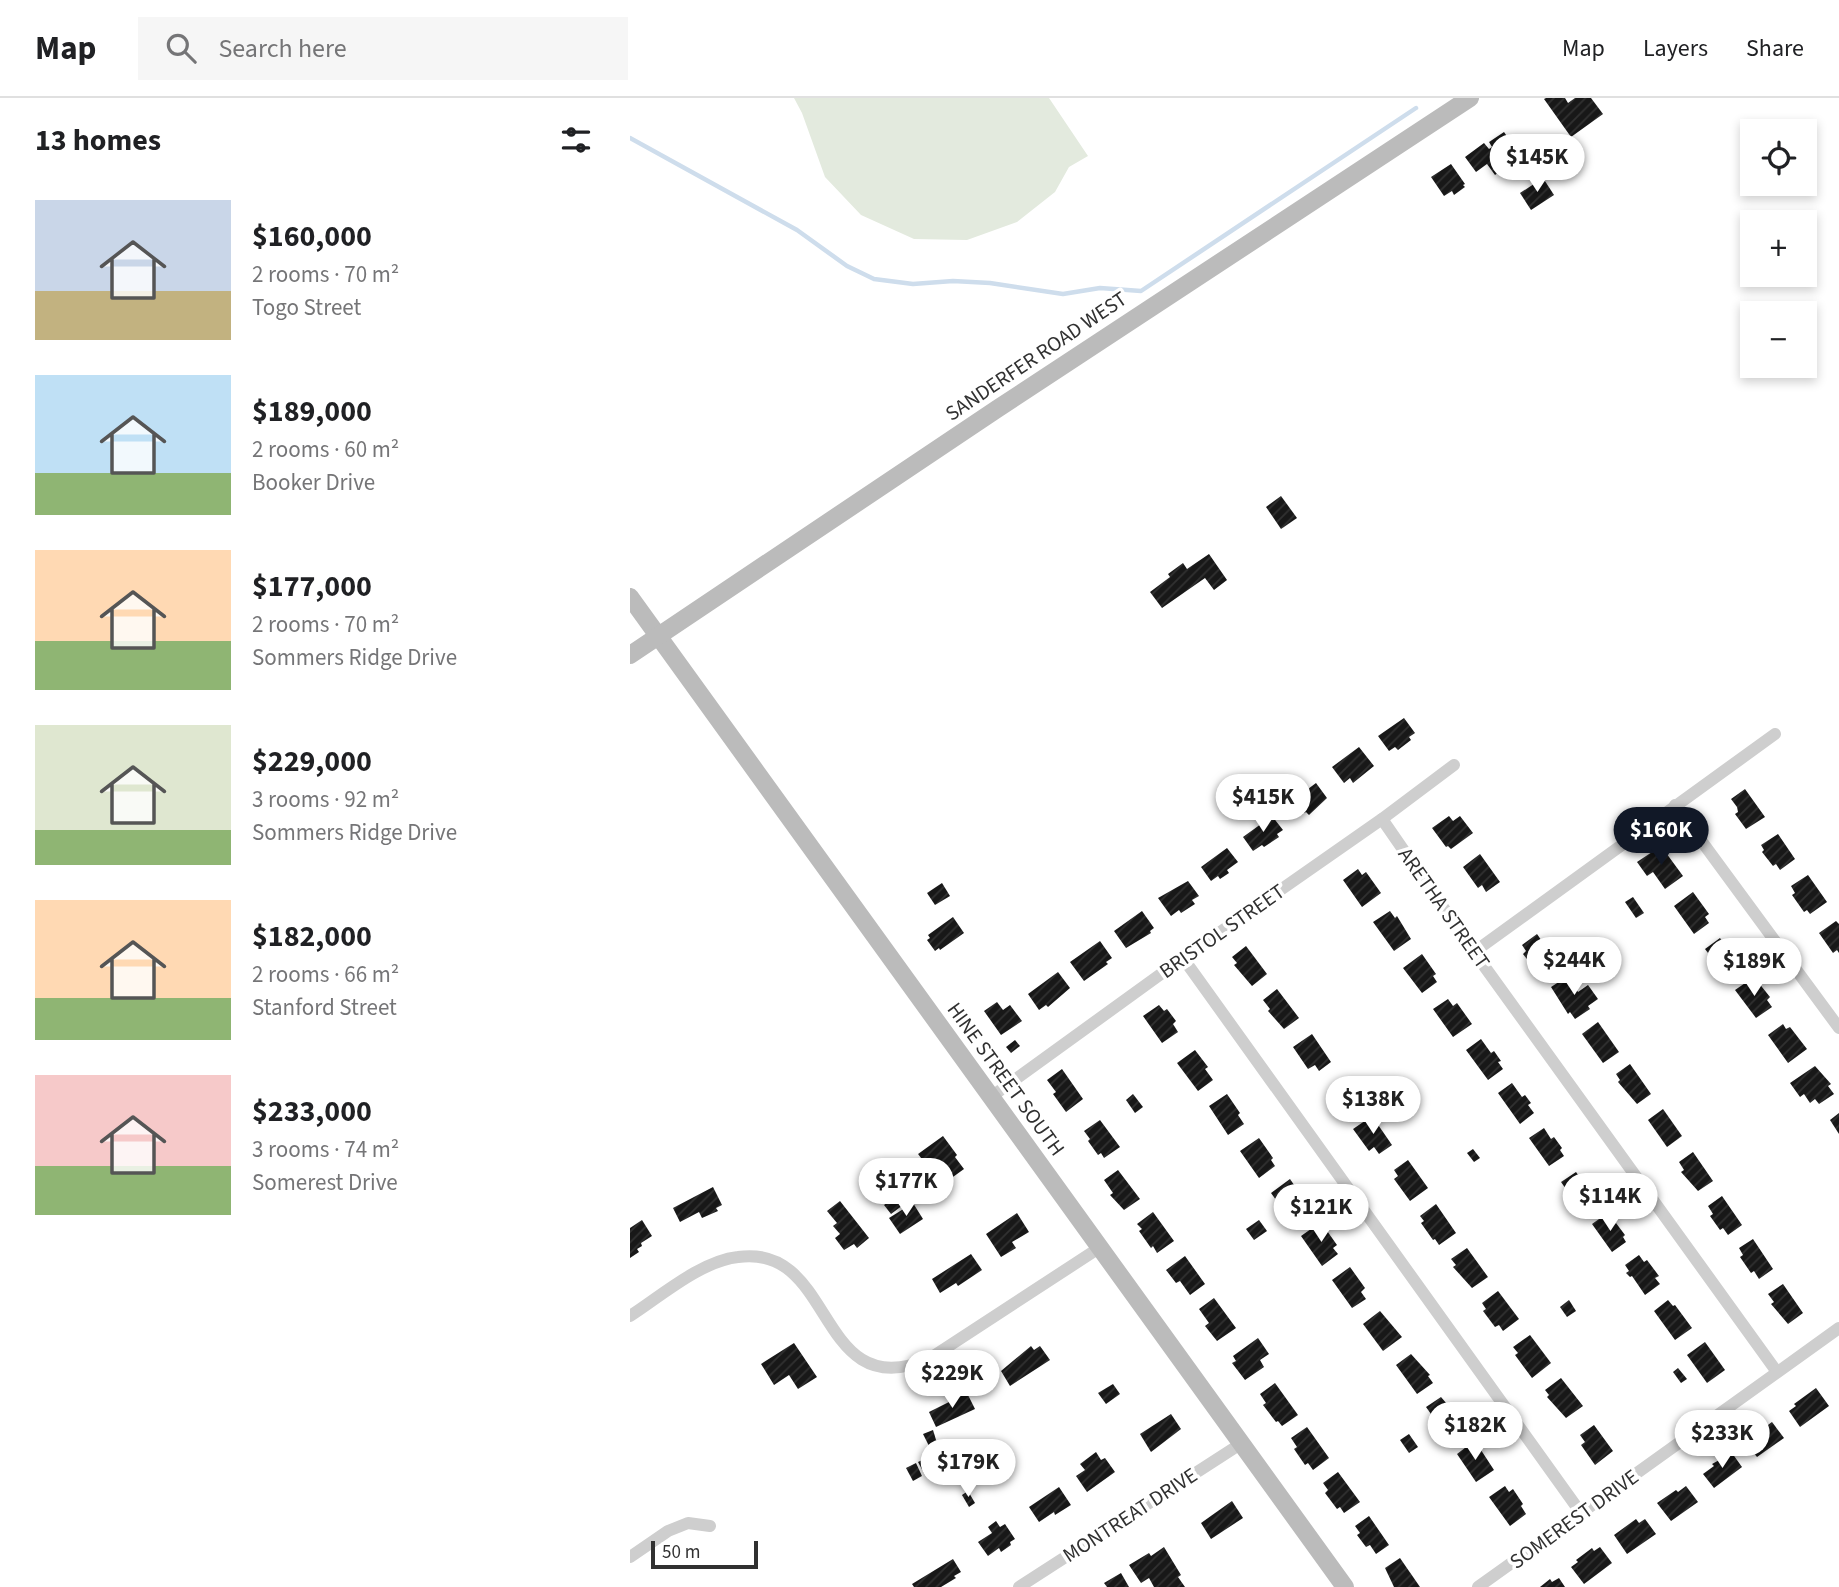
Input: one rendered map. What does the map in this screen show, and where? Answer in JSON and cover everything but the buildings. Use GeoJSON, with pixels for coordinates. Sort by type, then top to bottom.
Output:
{"type":"FeatureCollection","features":[{"type":"Feature","properties":{"kind":"street","name":"SANDERFER ROAD WEST"},"geometry":{"type":"LineString","coordinates":[[630,654],[997,408],[1470,98]]}},
{"type":"Feature","properties":{"kind":"street","name":"HINE STREET SOUTH"},"geometry":{"type":"LineString","coordinates":[[630,597],[1345,1587]]}},
{"type":"Feature","properties":{"kind":"street"},"geometry":{"type":"LineString","coordinates":[[1474,952],[1775,734]]}},
{"type":"Feature","properties":{"kind":"street","name":"BRISTOL STREET"},"geometry":{"type":"LineString","coordinates":[[991,1097],[1454,765]]}},
{"type":"Feature","properties":{"kind":"street"},"geometry":{"type":"LineString","coordinates":[[1675,805],[1839,1028]]}},
{"type":"Feature","properties":{"kind":"street","name":"ARETHA STREET"},"geometry":{"type":"LineString","coordinates":[[1382,819],[1474,952],[1777,1372]]}},
{"type":"Feature","properties":{"kind":"street"},"geometry":{"type":"LineString","coordinates":[[1183,958],[1581,1513]]}},
{"type":"Feature","properties":{"kind":"street"},"geometry":{"type":"LineString","coordinates":[[630,1315],[703,1268],[736,1257],[770,1259],[799,1278],[810,1291],[847,1350],[877,1367],[913,1366],[929,1359],[1098,1248]]}},
{"type":"Feature","properties":{"kind":"street","name":"SOMEREST DRIVE"},"geometry":{"type":"LineString","coordinates":[[1478,1587],[1839,1328]]}},
{"type":"Feature","properties":{"kind":"street","name":"MONTREAT DRIVE"},"geometry":{"type":"LineString","coordinates":[[1019,1587],[1242,1443]]}},
{"type":"Feature","properties":{"kind":"street"},"geometry":{"type":"LineString","coordinates":[[630,1556],[668,1531],[688,1523],[710,1526]]}},
{"type":"Feature","properties":{"kind":"shaded area"},"geometry":{"type":"Polygon","coordinates":[[[794,98],[1049,98],[1088,156],[1069,167],[1055,192],[1017,222],[967,240],[914,239],[861,215],[825,177],[794,98]]]}},
{"type":"Feature","properties":{"kind":"waterway"},"geometry":{"type":"LineString","coordinates":[[630,138],[797,230],[847,266],[874,279],[913,284],[953,281],[990,283],[1063,294],[1100,288],[1141,291],[1416,108]]}}]}
